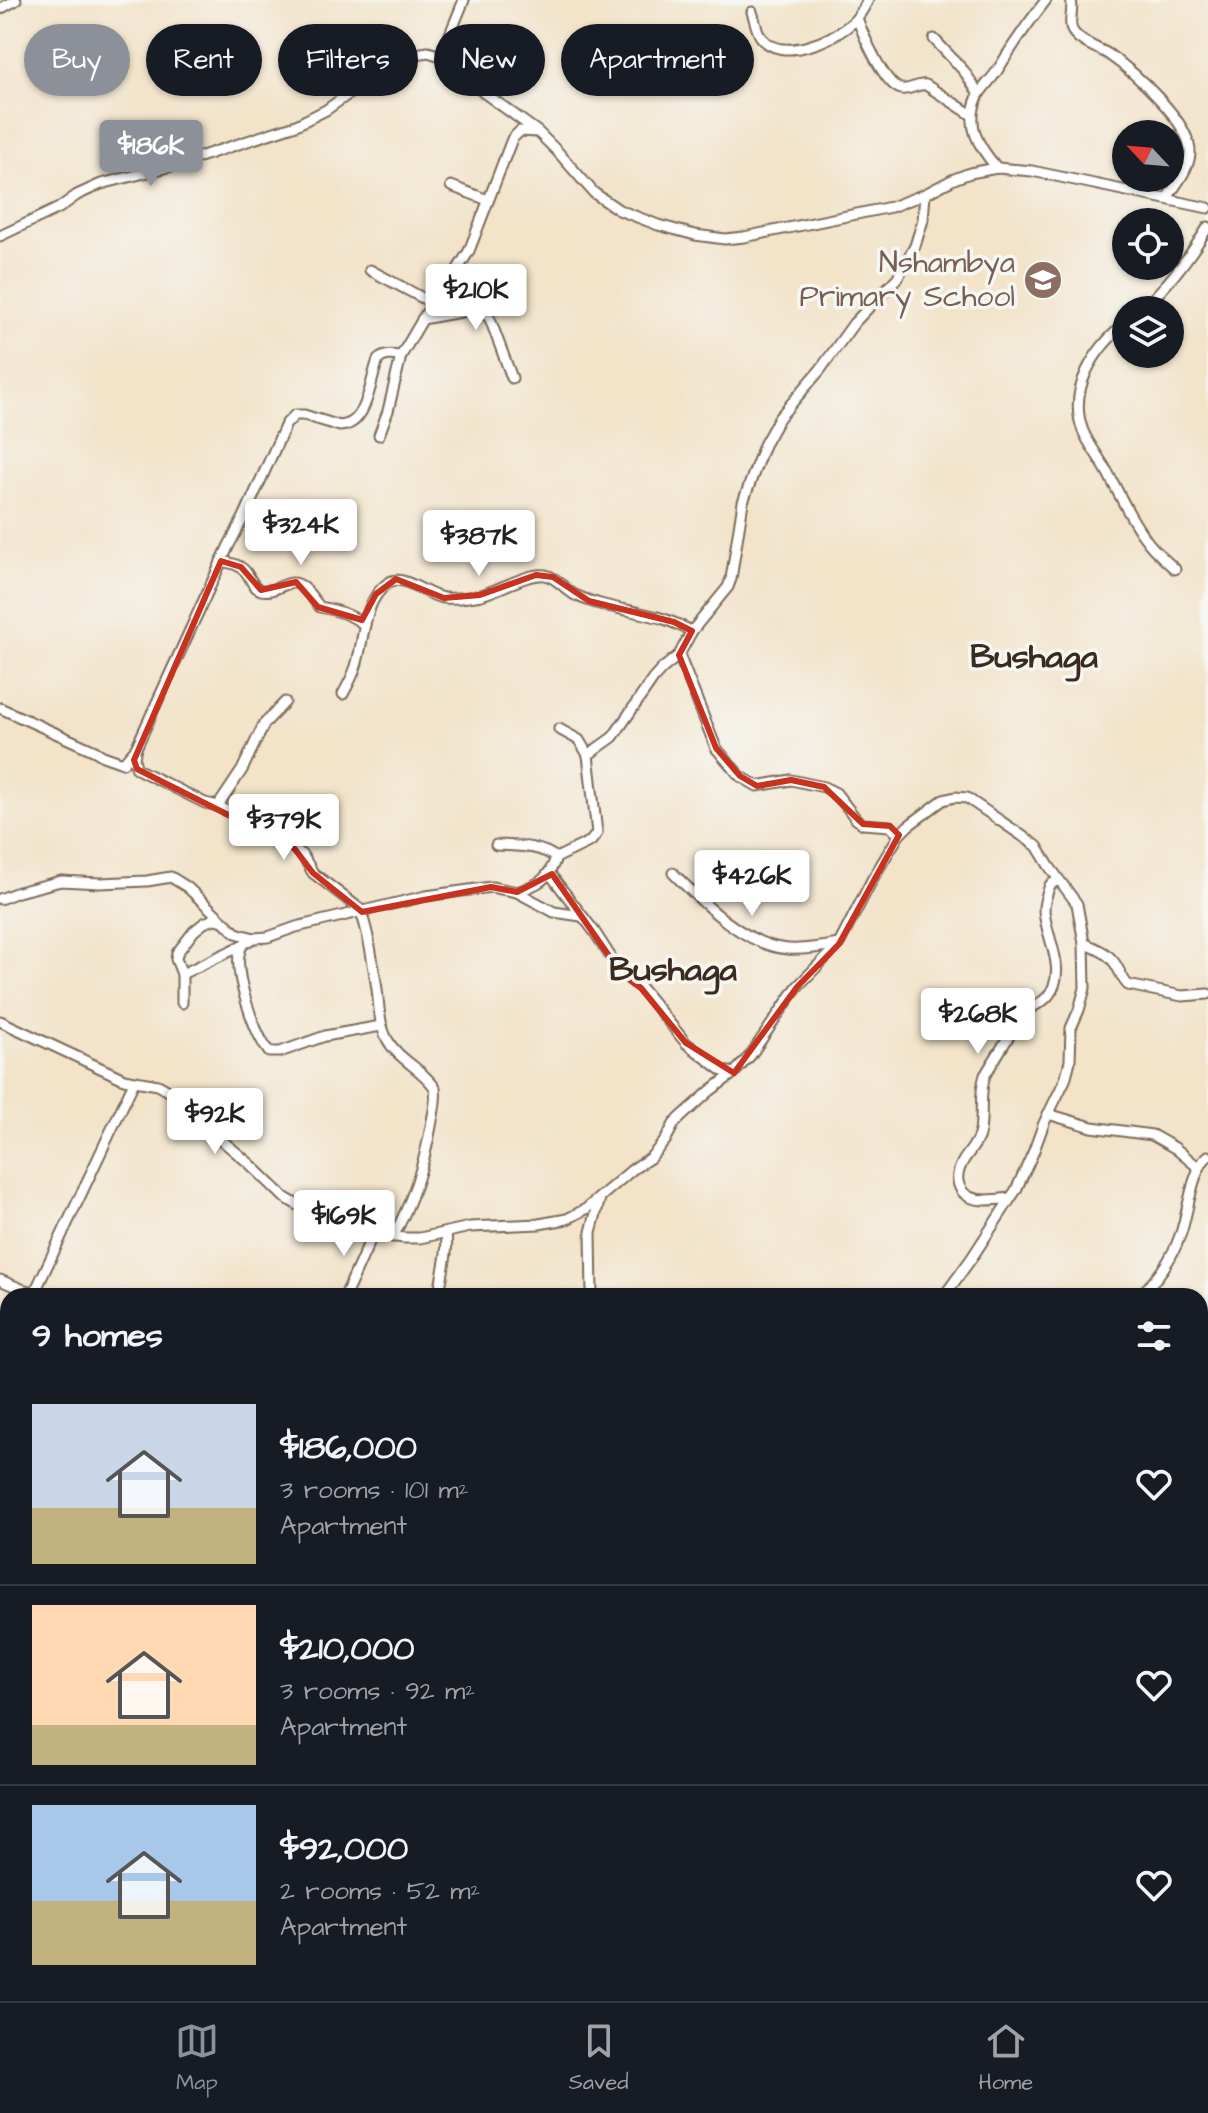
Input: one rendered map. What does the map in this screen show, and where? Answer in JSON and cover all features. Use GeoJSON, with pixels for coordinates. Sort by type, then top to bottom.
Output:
{"type":"FeatureCollection","features":[{"type":"Feature","properties":{"kind":"street"},"geometry":{"type":"LineString","coordinates":[[0,9],[16,0]]}},
{"type":"Feature","properties":{"kind":"street"},"geometry":{"type":"LineString","coordinates":[[454,24],[464,0]]}},
{"type":"Feature","properties":{"kind":"street"},"geometry":{"type":"LineString","coordinates":[[752,12],[761,37],[768,44],[800,50],[850,25],[868,0]]}},
{"type":"Feature","properties":{"kind":"street"},"geometry":{"type":"LineString","coordinates":[[1071,0],[1070,26],[1074,34],[1136,75],[1178,123],[1186,138],[1189,158],[1178,183],[1167,198]]}},
{"type":"Feature","properties":{"kind":"street"},"geometry":{"type":"LineString","coordinates":[[997,168],[977,142],[972,115],[979,94],[1044,1]]}},
{"type":"Feature","properties":{"kind":"street"},"geometry":{"type":"LineString","coordinates":[[857,18],[870,51],[891,82],[906,89],[919,83],[926,85],[972,115]]}},
{"type":"Feature","properties":{"kind":"street"},"geometry":{"type":"LineString","coordinates":[[934,39],[964,71],[979,94]]}},
{"type":"Feature","properties":{"kind":"street"},"geometry":{"type":"LineString","coordinates":[[0,236],[101,184],[172,166],[296,125],[326,110],[409,55],[434,54]]}},
{"type":"Feature","properties":{"kind":"street"},"geometry":{"type":"LineString","coordinates":[[488,96],[538,132],[594,193],[619,210],[658,225],[711,237],[725,239],[757,235],[891,207],[962,176],[997,168],[1032,171],[1208,208]]}},
{"type":"Feature","properties":{"kind":"street"},"geometry":{"type":"LineString","coordinates":[[379,435],[401,356],[432,303],[469,251],[515,134],[520,131],[538,132]]}},
{"type":"Feature","properties":{"kind":"street"},"geometry":{"type":"LineString","coordinates":[[451,186],[488,200]]}},
{"type":"Feature","properties":{"kind":"street"},"geometry":{"type":"LineString","coordinates":[[588,755],[613,737],[653,679],[679,655],[692,631],[728,587],[743,502],[764,445],[779,418],[820,370],[854,323],[898,277],[915,246],[923,220],[925,194]]}},
{"type":"Feature","properties":{"kind":"street"},"geometry":{"type":"LineString","coordinates":[[1154,296],[1180,269],[1208,227]]}},
{"type":"Feature","properties":{"kind":"street"},"geometry":{"type":"LineString","coordinates":[[370,270],[432,303]]}},
{"type":"Feature","properties":{"kind":"street"},"geometry":{"type":"LineString","coordinates":[[422,319],[472,310],[483,311],[490,319],[512,378]]}},
{"type":"Feature","properties":{"kind":"street"},"geometry":{"type":"LineString","coordinates":[[1112,336],[1100,347],[1088,366],[1080,390],[1078,410],[1083,431],[1137,526],[1147,541],[1175,569]]}},
{"type":"Feature","properties":{"kind":"street"},"geometry":{"type":"LineString","coordinates":[[0,708],[120,763],[127,760],[136,748],[290,418],[304,415],[347,426],[367,401],[378,360],[389,355],[401,356]]}},
{"type":"Feature","properties":{"kind":"street"},"geometry":{"type":"LineString","coordinates":[[221,561],[241,567],[252,584],[261,590],[275,590],[296,582],[320,607],[339,610],[365,625]]}},
{"type":"Feature","properties":{"kind":"street"},"geometry":{"type":"LineString","coordinates":[[343,694],[356,669],[373,600],[391,580],[403,580],[431,595],[444,598],[480,595],[536,575],[553,577],[570,592],[589,601],[663,618],[692,631]]}},
{"type":"Feature","properties":{"kind":"street"},"geometry":{"type":"LineString","coordinates":[[679,655],[716,748],[740,776],[757,786],[791,780],[824,787],[836,793],[863,824],[890,826],[899,835]]}},
{"type":"Feature","properties":{"kind":"street"},"geometry":{"type":"LineString","coordinates":[[218,806],[242,770],[264,724],[285,702]]}},
{"type":"Feature","properties":{"kind":"street"},"geometry":{"type":"LineString","coordinates":[[517,892],[534,886],[550,874],[556,858],[591,841],[597,833],[588,755],[579,740],[559,729]]}},
{"type":"Feature","properties":{"kind":"street"},"geometry":{"type":"LineString","coordinates":[[136,748],[134,760],[137,769],[205,803],[218,806],[299,852],[313,873],[362,912],[381,1026],[392,1047],[432,1083],[436,1094],[421,1172],[393,1237]]}},
{"type":"Feature","properties":{"kind":"street"},"geometry":{"type":"LineString","coordinates":[[0,1021],[102,1070],[134,1082],[158,1085],[177,1097],[200,1122],[295,1205],[339,1224],[373,1234],[420,1238],[470,1227],[539,1224],[567,1219],[586,1209],[650,1158],[665,1141],[674,1124],[750,1056],[797,987],[839,944],[899,835],[943,800],[967,798],[1037,846],[1077,904],[1086,968],[1085,988],[1069,1035],[1069,1070],[1011,1198],[950,1288]]}},
{"type":"Feature","properties":{"kind":"street"},"geometry":{"type":"LineString","coordinates":[[496,845],[545,851],[556,858]]}},
{"type":"Feature","properties":{"kind":"street"},"geometry":{"type":"LineString","coordinates":[[673,873],[730,924],[773,946],[799,949],[839,944]]}},
{"type":"Feature","properties":{"kind":"street"},"geometry":{"type":"LineString","coordinates":[[550,874],[594,931],[621,973],[641,988],[686,1043],[723,1071],[734,1073]]}},
{"type":"Feature","properties":{"kind":"street"},"geometry":{"type":"LineString","coordinates":[[0,899],[61,881],[100,883],[171,877],[187,887],[236,933],[254,938],[426,896],[491,887],[517,892],[554,912],[581,916]]}},
{"type":"Feature","properties":{"kind":"street"},"geometry":{"type":"LineString","coordinates":[[1011,1198],[975,1200],[960,1189],[958,1174],[961,1164],[978,1140],[985,1075],[1022,1015],[1049,996],[1055,982],[1055,952],[1044,906],[1050,885],[1058,880]]}},
{"type":"Feature","properties":{"kind":"street"},"geometry":{"type":"LineString","coordinates":[[182,1003],[182,974],[176,959],[180,947],[204,923],[221,920]]}},
{"type":"Feature","properties":{"kind":"street"},"geometry":{"type":"LineString","coordinates":[[182,974],[254,938]]}},
{"type":"Feature","properties":{"kind":"street"},"geometry":{"type":"LineString","coordinates":[[1084,943],[1105,953],[1128,985],[1182,996],[1208,994]]}},
{"type":"Feature","properties":{"kind":"street"},"geometry":{"type":"LineString","coordinates":[[241,946],[239,959],[248,1010],[269,1052],[280,1052],[325,1036],[381,1026]]}},
{"type":"Feature","properties":{"kind":"street"},"geometry":{"type":"LineString","coordinates":[[37,1288],[134,1082]]}},
{"type":"Feature","properties":{"kind":"street"},"geometry":{"type":"LineString","coordinates":[[1048,1114],[1092,1127],[1152,1135],[1175,1148],[1199,1168]]}},
{"type":"Feature","properties":{"kind":"street"},"geometry":{"type":"LineString","coordinates":[[1146,1288],[1175,1248],[1199,1168],[1208,1156]]}},
{"type":"Feature","properties":{"kind":"street"},"geometry":{"type":"LineString","coordinates":[[592,1288],[591,1232],[600,1198]]}},
{"type":"Feature","properties":{"kind":"street"},"geometry":{"type":"LineString","coordinates":[[440,1288],[446,1259],[446,1233]]}},
{"type":"Feature","properties":{"kind":"street"},"geometry":{"type":"LineString","coordinates":[[349,1288],[373,1234]]}},
{"type":"Feature","properties":{"kind":"street"},"geometry":{"type":"LineString","coordinates":[[0,1280],[19,1288]]}},
{"type":"Feature","properties":{"kind":"highlighted area"},"geometry":{"type":"Polygon","coordinates":[[[221,561],[241,567],[261,590],[296,582],[318,607],[362,620],[376,594],[396,579],[444,598],[480,595],[536,575],[553,577],[589,601],[674,622],[692,631],[679,655],[716,748],[740,776],[757,786],[791,780],[824,787],[863,824],[890,826],[899,835],[839,944],[797,987],[734,1073],[686,1043],[641,988],[621,973],[552,874],[517,892],[491,887],[362,912],[313,873],[294,848],[137,769],[134,760],[221,561]]]}},
{"type":"Feature","properties":{"kind":"place","name":"Nshambya Primary School"},"geometry":{"type":"Point","coordinates":[1043,280]}},
{"type":"Feature","properties":{"kind":"district","name":"Bushaga"},"geometry":{"type":"Point","coordinates":[1034,657]}},
{"type":"Feature","properties":{"kind":"district","name":"Bushaga"},"geometry":{"type":"Point","coordinates":[673,970]}}]}
